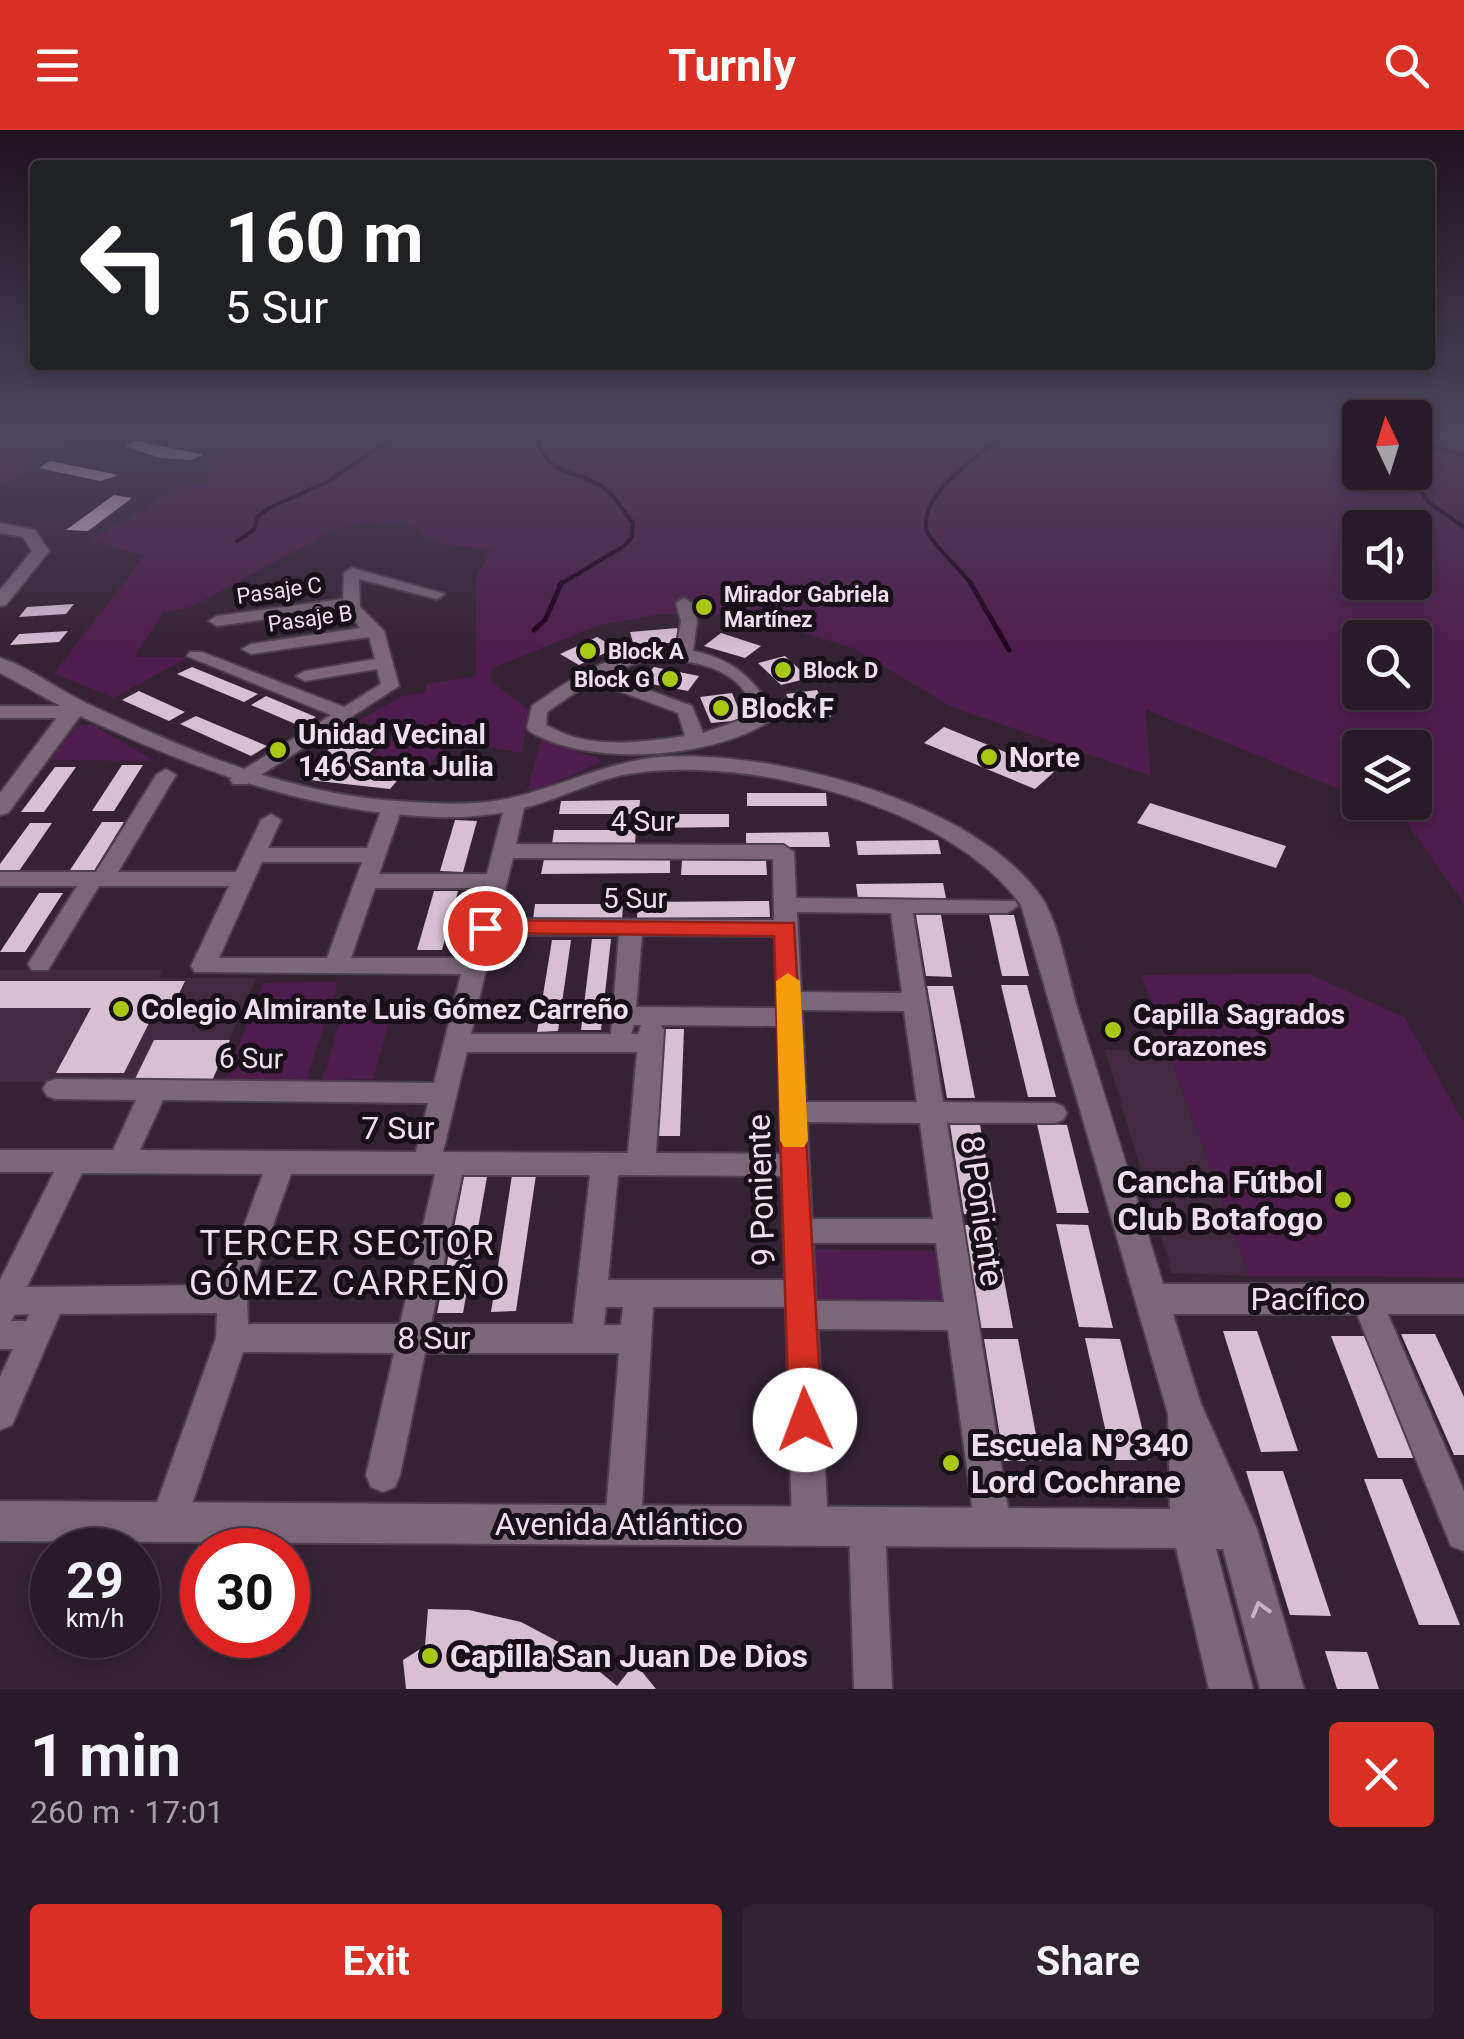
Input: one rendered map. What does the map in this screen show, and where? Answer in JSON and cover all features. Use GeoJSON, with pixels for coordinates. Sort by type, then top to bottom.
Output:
{"type":"FeatureCollection","features":[{"type":"Feature","properties":{"kind":"street"},"geometry":{"type":"LineString","coordinates":[[0,528],[29,533],[41,552],[0,601]]}},
{"type":"Feature","properties":{"kind":"street"},"geometry":{"type":"LineString","coordinates":[[240,780],[390,686],[376,631],[358,621],[348,603],[352,573],[437,594]]}},
{"type":"Feature","properties":{"kind":"street","name":"Pasaje C"},"geometry":{"type":"LineString","coordinates":[[217,621],[348,603]]}},
{"type":"Feature","properties":{"kind":"street"},"geometry":{"type":"LineString","coordinates":[[684,603],[689,621],[684,654]]}},
{"type":"Feature","properties":{"kind":"street","name":"Pasaje B"},"geometry":{"type":"LineString","coordinates":[[251,649],[376,631]]}},
{"type":"Feature","properties":{"kind":"street"},"geometry":{"type":"LineString","coordinates":[[0,664],[74,710],[240,780],[312,798],[392,808],[515,804],[613,760],[747,728],[758,722],[763,710],[738,674],[710,660],[684,654],[636,656],[589,674],[538,710],[534,723],[540,731],[613,760],[714,762],[809,775],[950,832],[1012,875],[1033,904],[1184,1406],[1237,1529],[1282,1689]]}},
{"type":"Feature","properties":{"kind":"street"},"geometry":{"type":"LineString","coordinates":[[196,656],[346,714]]}},
{"type":"Feature","properties":{"kind":"street"},"geometry":{"type":"LineString","coordinates":[[305,676],[384,664]]}},
{"type":"Feature","properties":{"kind":"street"},"geometry":{"type":"LineString","coordinates":[[589,674],[686,710],[696,738]]}},
{"type":"Feature","properties":{"kind":"street"},"geometry":{"type":"LineString","coordinates":[[0,712],[74,710]]}},
{"type":"Feature","properties":{"kind":"street"},"geometry":{"type":"LineString","coordinates":[[0,808],[9,785],[74,710]]}},
{"type":"Feature","properties":{"kind":"street"},"geometry":{"type":"LineString","coordinates":[[40,964],[166,775]]}},
{"type":"Feature","properties":{"kind":"street"},"geometry":{"type":"LineString","coordinates":[[383,1475],[413,1338],[439,1163],[444,1093],[515,804]]}},
{"type":"Feature","properties":{"kind":"street"},"geometry":{"type":"LineString","coordinates":[[336,966],[392,808]]}},
{"type":"Feature","properties":{"kind":"street"},"geometry":{"type":"LineString","coordinates":[[271,820],[203,966],[475,966]]}},
{"type":"Feature","properties":{"kind":"street","name":"4 Sur"},"geometry":{"type":"LineString","coordinates":[[504,851],[783,852]]}},
{"type":"Feature","properties":{"kind":"street","name":"9 Poniente"},"geometry":{"type":"LineString","coordinates":[[783,852],[810,1526]]}},
{"type":"Feature","properties":{"kind":"street"},"geometry":{"type":"LineString","coordinates":[[255,855],[375,855]]}},
{"type":"Feature","properties":{"kind":"street"},"geometry":{"type":"LineString","coordinates":[[0,879],[243,879]]}},
{"type":"Feature","properties":{"kind":"street"},"geometry":{"type":"LineString","coordinates":[[366,881],[496,881]]}},
{"type":"Feature","properties":{"kind":"street","name":"5 Sur"},"geometry":{"type":"LineString","coordinates":[[485,928],[631,928],[901,906],[1007,906]]}},
{"type":"Feature","properties":{"kind":"street","name":"8 Poniente"},"geometry":{"type":"LineString","coordinates":[[901,906],[993,1526]]}},
{"type":"Feature","properties":{"kind":"street"},"geometry":{"type":"LineString","coordinates":[[620,1043],[631,928]]}},
{"type":"Feature","properties":{"kind":"street"},"geometry":{"type":"LineString","coordinates":[[457,1042],[620,1043],[651,1030],[789,1009],[916,1002]]}},
{"type":"Feature","properties":{"kind":"street"},"geometry":{"type":"LineString","coordinates":[[622,1016],[651,1030]]}},
{"type":"Feature","properties":{"kind":"street"},"geometry":{"type":"LineString","coordinates":[[641,1164],[651,1030]]}},
{"type":"Feature","properties":{"kind":"street","name":"6 Sur"},"geometry":{"type":"LineString","coordinates":[[56,1089],[444,1093]]}},
{"type":"Feature","properties":{"kind":"street"},"geometry":{"type":"LineString","coordinates":[[121,1162],[154,1090]]}},
{"type":"Feature","properties":{"kind":"street"},"geometry":{"type":"LineString","coordinates":[[793,1112],[1054,1113]]}},
{"type":"Feature","properties":{"kind":"street","name":"7 Sur"},"geometry":{"type":"LineString","coordinates":[[0,1161],[795,1164]]}},
{"type":"Feature","properties":{"kind":"street"},"geometry":{"type":"LineString","coordinates":[[3,1307],[73,1162]]}},
{"type":"Feature","properties":{"kind":"street"},"geometry":{"type":"LineString","coordinates":[[168,1522],[232,1338],[232,1298],[280,1162]]}},
{"type":"Feature","properties":{"kind":"street"},"geometry":{"type":"LineString","coordinates":[[587,1338],[605,1164]]}},
{"type":"Feature","properties":{"kind":"street"},"geometry":{"type":"LineString","coordinates":[[798,1231],[950,1231]]}},
{"type":"Feature","properties":{"kind":"street"},"geometry":{"type":"LineString","coordinates":[[592,1293],[962,1316]]}},
{"type":"Feature","properties":{"kind":"street"},"geometry":{"type":"LineString","coordinates":[[623,1524],[639,1293]]}},
{"type":"Feature","properties":{"kind":"street"},"geometry":{"type":"LineString","coordinates":[[3,1307],[51,1300],[232,1298]]}},
{"type":"Feature","properties":{"kind":"street","name":"Pacífico"},"geometry":{"type":"LineString","coordinates":[[1153,1299],[1464,1298]]}},
{"type":"Feature","properties":{"kind":"street"},"geometry":{"type":"LineString","coordinates":[[1366,1299],[1464,1533]]}},
{"type":"Feature","properties":{"kind":"street"},"geometry":{"type":"LineString","coordinates":[[0,1414],[51,1300]]}},
{"type":"Feature","properties":{"kind":"street"},"geometry":{"type":"LineString","coordinates":[[0,1335],[36,1335]]}},
{"type":"Feature","properties":{"kind":"street","name":"8 Sur"},"geometry":{"type":"LineString","coordinates":[[232,1338],[636,1338]]}},
{"type":"Feature","properties":{"kind":"street"},"geometry":{"type":"LineString","coordinates":[[1184,1406],[1191,1528],[1230,1689]]}},
{"type":"Feature","properties":{"kind":"street","name":"Avenida Atlántico"},"geometry":{"type":"LineString","coordinates":[[0,1521],[1237,1529]]}},
{"type":"Feature","properties":{"kind":"street"},"geometry":{"type":"LineString","coordinates":[[867,1526],[873,1689]]}},
{"type":"Feature","properties":{"kind":"shaded area"},"geometry":{"type":"Polygon","coordinates":[[[151,504],[1464,504],[1464,904],[1405,820],[1432,820],[1432,730],[1342,730],[1342,791],[1145,709],[1151,776],[952,707],[855,649],[751,616],[660,614],[596,626],[493,668],[490,680],[528,709],[522,753],[358,721],[400,697],[426,692],[426,684],[476,676],[476,576],[491,550],[437,543],[406,524],[364,522],[334,530],[189,608],[164,612],[134,657],[189,657],[113,698],[54,673],[144,556],[91,540],[151,504]]]}},
{"type":"Feature","properties":{"kind":"shaded area"},"geometry":{"type":"Polygon","coordinates":[[[91,724],[155,761],[51,760],[75,727],[91,724]]]}},
{"type":"Feature","properties":{"kind":"shaded area"},"geometry":{"type":"Polygon","coordinates":[[[390,737],[446,745],[427,768],[371,758],[390,737]]]}},
{"type":"Feature","properties":{"kind":"shaded area"},"geometry":{"type":"Polygon","coordinates":[[[541,740],[601,762],[535,791],[528,788],[541,740]]]}},
{"type":"Feature","properties":{"kind":"shaded area","name":"Colegio Almirante Luis Gómez Carreño"},"geometry":{"type":"Polygon","coordinates":[[[0,970],[162,970],[159,978],[256,978],[211,1083],[0,1082],[0,970]]]}},
{"type":"Feature","properties":{"kind":"shaded area","name":"Cancha Fútbol Club Botafogo"},"geometry":{"type":"Polygon","coordinates":[[[1309,974],[1405,1018],[1464,1123],[1464,1277],[1249,1276],[1141,975],[1309,974]]]}},
{"type":"Feature","properties":{"kind":"shaded area"},"geometry":{"type":"Polygon","coordinates":[[[338,982],[306,1081],[224,1082],[263,983],[338,982]]]}},
{"type":"Feature","properties":{"kind":"shaded area"},"geometry":{"type":"Polygon","coordinates":[[[392,1011],[373,1079],[322,1080],[343,1012],[392,1011]]]}},
{"type":"Feature","properties":{"kind":"shaded area"},"geometry":{"type":"Polygon","coordinates":[[[1105,1050],[1168,1051],[1249,1276],[1172,1273],[1105,1050]]]}},
{"type":"Feature","properties":{"kind":"shaded area"},"geometry":{"type":"Polygon","coordinates":[[[813,1249],[945,1251],[955,1301],[817,1299],[813,1249]]]}},
{"type":"Feature","properties":{"kind":"building"},"geometry":{"type":"Polygon","coordinates":[[[102,504],[124,504],[88,531],[66,530],[102,504]]]}},
{"type":"Feature","properties":{"kind":"building"},"geometry":{"type":"Polygon","coordinates":[[[74,604],[66,614],[19,617],[27,607],[74,604]]]}},
{"type":"Feature","properties":{"kind":"building"},"geometry":{"type":"Polygon","coordinates":[[[677,628],[681,642],[634,646],[630,632],[677,628]]]}},
{"type":"Feature","properties":{"kind":"building"},"geometry":{"type":"Polygon","coordinates":[[[68,631],[59,642],[10,645],[19,634],[68,631]]]}},
{"type":"Feature","properties":{"kind":"building"},"geometry":{"type":"Polygon","coordinates":[[[721,633],[761,646],[745,658],[704,646],[721,633]]]}},
{"type":"Feature","properties":{"kind":"building","name":"Block A"},"geometry":{"type":"Polygon","coordinates":[[[597,637],[616,648],[579,665],[560,654],[597,637]]]}},
{"type":"Feature","properties":{"kind":"building","name":"Block D"},"geometry":{"type":"Polygon","coordinates":[[[785,656],[809,678],[781,685],[758,663],[785,656]]]}},
{"type":"Feature","properties":{"kind":"building"},"geometry":{"type":"Polygon","coordinates":[[[192,667],[258,694],[244,702],[177,674],[192,667]]]}},
{"type":"Feature","properties":{"kind":"building","name":"Block G"},"geometry":{"type":"Polygon","coordinates":[[[654,667],[699,676],[688,691],[641,682],[654,667]]]}},
{"type":"Feature","properties":{"kind":"building"},"geometry":{"type":"Polygon","coordinates":[[[817,690],[831,717],[800,721],[786,694],[817,690]]]}},
{"type":"Feature","properties":{"kind":"building"},"geometry":{"type":"Polygon","coordinates":[[[139,691],[185,712],[169,721],[122,700],[139,691]]]}},
{"type":"Feature","properties":{"kind":"building","name":"Block F"},"geometry":{"type":"Polygon","coordinates":[[[732,693],[743,720],[711,723],[700,697],[732,693]]]}},
{"type":"Feature","properties":{"kind":"building"},"geometry":{"type":"Polygon","coordinates":[[[266,696],[316,717],[300,726],[251,705],[266,696]]]}},
{"type":"Feature","properties":{"kind":"building"},"geometry":{"type":"Polygon","coordinates":[[[196,716],[267,746],[251,756],[180,724],[196,716]]]}},
{"type":"Feature","properties":{"kind":"building","name":"Norte"},"geometry":{"type":"Polygon","coordinates":[[[944,727],[1054,772],[1035,789],[924,743],[944,727]]]}},
{"type":"Feature","properties":{"kind":"building"},"geometry":{"type":"Polygon","coordinates":[[[337,741],[374,748],[361,762],[407,769],[390,789],[300,779],[337,741]]]}},
{"type":"Feature","properties":{"kind":"building"},"geometry":{"type":"Polygon","coordinates":[[[122,765],[143,765],[114,811],[92,811],[122,765]]]}},
{"type":"Feature","properties":{"kind":"building"},"geometry":{"type":"Polygon","coordinates":[[[55,767],[76,767],[44,812],[21,812],[55,767]]]}},
{"type":"Feature","properties":{"kind":"building"},"geometry":{"type":"Polygon","coordinates":[[[747,793],[826,793],[827,806],[747,806],[747,793]]]}},
{"type":"Feature","properties":{"kind":"building"},"geometry":{"type":"Polygon","coordinates":[[[640,800],[639,814],[559,814],[561,801],[640,800]]]}},
{"type":"Feature","properties":{"kind":"building"},"geometry":{"type":"Polygon","coordinates":[[[1150,803],[1286,846],[1276,868],[1137,823],[1150,803]]]}},
{"type":"Feature","properties":{"kind":"building"},"geometry":{"type":"Polygon","coordinates":[[[648,814],[729,814],[729,827],[647,828],[648,814]]]}},
{"type":"Feature","properties":{"kind":"building"},"geometry":{"type":"Polygon","coordinates":[[[455,820],[477,821],[463,872],[440,871],[455,820]]]}},
{"type":"Feature","properties":{"kind":"building"},"geometry":{"type":"Polygon","coordinates":[[[102,822],[124,822],[92,874],[68,873],[102,822]]]}},
{"type":"Feature","properties":{"kind":"building"},"geometry":{"type":"Polygon","coordinates":[[[30,823],[52,823],[17,874],[0,874],[0,864],[30,823]]]}},
{"type":"Feature","properties":{"kind":"building"},"geometry":{"type":"Polygon","coordinates":[[[554,830],[636,830],[635,844],[552,844],[554,830]]]}},
{"type":"Feature","properties":{"kind":"building"},"geometry":{"type":"Polygon","coordinates":[[[828,832],[830,847],[746,847],[746,833],[828,832]]]}},
{"type":"Feature","properties":{"kind":"building"},"geometry":{"type":"Polygon","coordinates":[[[938,840],[941,854],[858,855],[856,841],[938,840]]]}},
{"type":"Feature","properties":{"kind":"building"},"geometry":{"type":"Polygon","coordinates":[[[670,858],[670,873],[541,874],[544,859],[670,858]]]}},
{"type":"Feature","properties":{"kind":"building"},"geometry":{"type":"Polygon","coordinates":[[[682,860],[766,860],[767,875],[681,875],[682,860]]]}},
{"type":"Feature","properties":{"kind":"building"},"geometry":{"type":"Polygon","coordinates":[[[943,883],[946,898],[858,899],[856,884],[943,883]]]}},
{"type":"Feature","properties":{"kind":"building"},"geometry":{"type":"Polygon","coordinates":[[[434,891],[458,891],[442,950],[417,950],[434,891]]]}},
{"type":"Feature","properties":{"kind":"building"},"geometry":{"type":"Polygon","coordinates":[[[39,893],[63,893],[25,952],[0,952],[39,893]]]}},
{"type":"Feature","properties":{"kind":"building"},"geometry":{"type":"Polygon","coordinates":[[[769,901],[770,917],[637,918],[638,902],[769,901]]]}},
{"type":"Feature","properties":{"kind":"building"},"geometry":{"type":"Polygon","coordinates":[[[535,904],[623,904],[622,920],[533,920],[535,904]]]}},
{"type":"Feature","properties":{"kind":"building"},"geometry":{"type":"Polygon","coordinates":[[[916,915],[941,915],[952,977],[926,976],[916,915]]]}},
{"type":"Feature","properties":{"kind":"building"},"geometry":{"type":"Polygon","coordinates":[[[989,915],[1014,915],[1029,976],[1002,976],[989,915]]]}},
{"type":"Feature","properties":{"kind":"building"},"geometry":{"type":"Polygon","coordinates":[[[592,939],[611,939],[601,1030],[581,1030],[592,939]]]}},
{"type":"Feature","properties":{"kind":"building"},"geometry":{"type":"Polygon","coordinates":[[[552,940],[571,940],[558,1031],[537,1032],[552,940]]]}},
{"type":"Feature","properties":{"kind":"building"},"geometry":{"type":"Polygon","coordinates":[[[0,981],[185,981],[175,1002],[156,1009],[124,1073],[56,1073],[91,1008],[0,1008],[0,981]]]}},
{"type":"Feature","properties":{"kind":"building"},"geometry":{"type":"Polygon","coordinates":[[[1001,985],[1027,985],[1056,1097],[1028,1097],[1001,985]]]}},
{"type":"Feature","properties":{"kind":"building"},"geometry":{"type":"Polygon","coordinates":[[[927,986],[953,986],[975,1098],[947,1098],[927,986]]]}},
{"type":"Feature","properties":{"kind":"building"},"geometry":{"type":"Polygon","coordinates":[[[663,1029],[684,1029],[680,1136],[657,1136],[663,1029]]]}},
{"type":"Feature","properties":{"kind":"building"},"geometry":{"type":"Polygon","coordinates":[[[154,1040],[230,1040],[211,1083],[133,1083],[154,1040]]]}},
{"type":"Feature","properties":{"kind":"building"},"geometry":{"type":"Polygon","coordinates":[[[1037,1124],[1067,1125],[1089,1213],[1057,1213],[1037,1124]]]}},
{"type":"Feature","properties":{"kind":"building"},"geometry":{"type":"Polygon","coordinates":[[[950,1125],[980,1125],[996,1214],[964,1214],[950,1125]]]}},
{"type":"Feature","properties":{"kind":"building"},"geometry":{"type":"Polygon","coordinates":[[[512,1175],[536,1175],[516,1311],[491,1312],[512,1175]]]}},
{"type":"Feature","properties":{"kind":"building"},"geometry":{"type":"Polygon","coordinates":[[[464,1177],[487,1177],[463,1313],[437,1313],[464,1177]]]}},
{"type":"Feature","properties":{"kind":"building"},"geometry":{"type":"Polygon","coordinates":[[[1056,1224],[1088,1225],[1113,1328],[1079,1327],[1056,1224]]]}},
{"type":"Feature","properties":{"kind":"building"},"geometry":{"type":"Polygon","coordinates":[[[963,1225],[994,1225],[1013,1328],[979,1328],[963,1225]]]}},
{"type":"Feature","properties":{"kind":"building"},"geometry":{"type":"Polygon","coordinates":[[[1223,1331],[1257,1331],[1298,1451],[1261,1452],[1223,1331]]]}},
{"type":"Feature","properties":{"kind":"building"},"geometry":{"type":"Polygon","coordinates":[[[1401,1334],[1435,1334],[1464,1397],[1464,1455],[1454,1455],[1401,1334]]]}},
{"type":"Feature","properties":{"kind":"building"},"geometry":{"type":"Polygon","coordinates":[[[1331,1336],[1366,1336],[1416,1458],[1378,1458],[1331,1336]]]}},
{"type":"Feature","properties":{"kind":"building"},"geometry":{"type":"Polygon","coordinates":[[[1085,1338],[1120,1339],[1150,1460],[1112,1460],[1085,1338]]]}},
{"type":"Feature","properties":{"kind":"building"},"geometry":{"type":"Polygon","coordinates":[[[984,1339],[1018,1339],[1041,1461],[1004,1461],[984,1339]]]}},
{"type":"Feature","properties":{"kind":"building"},"geometry":{"type":"Polygon","coordinates":[[[1246,1471],[1283,1471],[1331,1616],[1290,1615],[1246,1471]]]}},
{"type":"Feature","properties":{"kind":"building"},"geometry":{"type":"Polygon","coordinates":[[[1364,1479],[1402,1479],[1460,1625],[1419,1625],[1364,1479]]]}},
{"type":"Feature","properties":{"kind":"building"},"geometry":{"type":"Polygon","coordinates":[[[428,1609],[469,1610],[521,1622],[572,1649],[617,1686],[635,1663],[656,1689],[406,1689],[403,1660],[425,1646],[428,1609]]]}},
{"type":"Feature","properties":{"kind":"building"},"geometry":{"type":"Polygon","coordinates":[[[1325,1651],[1367,1652],[1379,1689],[1337,1689],[1325,1651]]]}},
{"type":"Feature","properties":{"kind":"waterway"},"geometry":{"type":"LineString","coordinates":[[237,541],[254,530],[258,516],[278,504]]}},
{"type":"Feature","properties":{"kind":"waterway"},"geometry":{"type":"LineString","coordinates":[[561,584],[624,546],[632,537],[633,523],[619,504]]}},
{"type":"Feature","properties":{"kind":"waterway"},"geometry":{"type":"LineString","coordinates":[[931,504],[927,517],[929,536],[971,584]]}},
{"type":"Feature","properties":{"kind":"waterway"},"geometry":{"type":"LineString","coordinates":[[1431,504],[1464,527]]}},
{"type":"Feature","properties":{"kind":"waterway"},"geometry":{"type":"LineString","coordinates":[[534,630],[545,620],[561,584]]}},
{"type":"Feature","properties":{"kind":"waterway"},"geometry":{"type":"LineString","coordinates":[[971,584],[1009,650]]}},
{"type":"Feature","properties":{"kind":"slow traffic"},"geometry":{"type":"LineString","coordinates":[[788,981],[794,1140]]}},
{"type":"Feature","properties":{"kind":"place","name":"Mirador Gabriela Martínez"},"geometry":{"type":"Point","coordinates":[704,607]}},
{"type":"Feature","properties":{"kind":"place","name":"Block A"},"geometry":{"type":"Point","coordinates":[588,651]}},
{"type":"Feature","properties":{"kind":"place","name":"Block D"},"geometry":{"type":"Point","coordinates":[783,670]}},
{"type":"Feature","properties":{"kind":"place","name":"Block G"},"geometry":{"type":"Point","coordinates":[670,679]}},
{"type":"Feature","properties":{"kind":"place","name":"Block F"},"geometry":{"type":"Point","coordinates":[721,708]}},
{"type":"Feature","properties":{"kind":"place","name":"Unidad Vecinal 146 Santa Julia"},"geometry":{"type":"Point","coordinates":[278,750]}},
{"type":"Feature","properties":{"kind":"place","name":"Norte"},"geometry":{"type":"Point","coordinates":[989,757]}},
{"type":"Feature","properties":{"kind":"place","name":"Colegio Almirante Luis Gómez Carreño"},"geometry":{"type":"Point","coordinates":[121,1009]}},
{"type":"Feature","properties":{"kind":"place","name":"Capilla Sagrados Corazones"},"geometry":{"type":"Point","coordinates":[1113,1030]}},
{"type":"Feature","properties":{"kind":"place","name":"Cancha Fútbol Club Botafogo"},"geometry":{"type":"Point","coordinates":[1343,1200]}},
{"type":"Feature","properties":{"kind":"place","name":"Escuela N° 340 Lord Cochrane"},"geometry":{"type":"Point","coordinates":[951,1463]}},
{"type":"Feature","properties":{"kind":"place","name":"Capilla San Juan De Dios"},"geometry":{"type":"Point","coordinates":[430,1656]}},
{"type":"Feature","properties":{"kind":"district","name":"TERCER SECTOR GÓMEZ CARREÑO"},"geometry":{"type":"Point","coordinates":[348,1263]}},
{"type":"Feature","properties":{"kind":"route"},"geometry":{"type":"LineString","coordinates":[[485,928],[786,928],[805,1420]]}}]}
